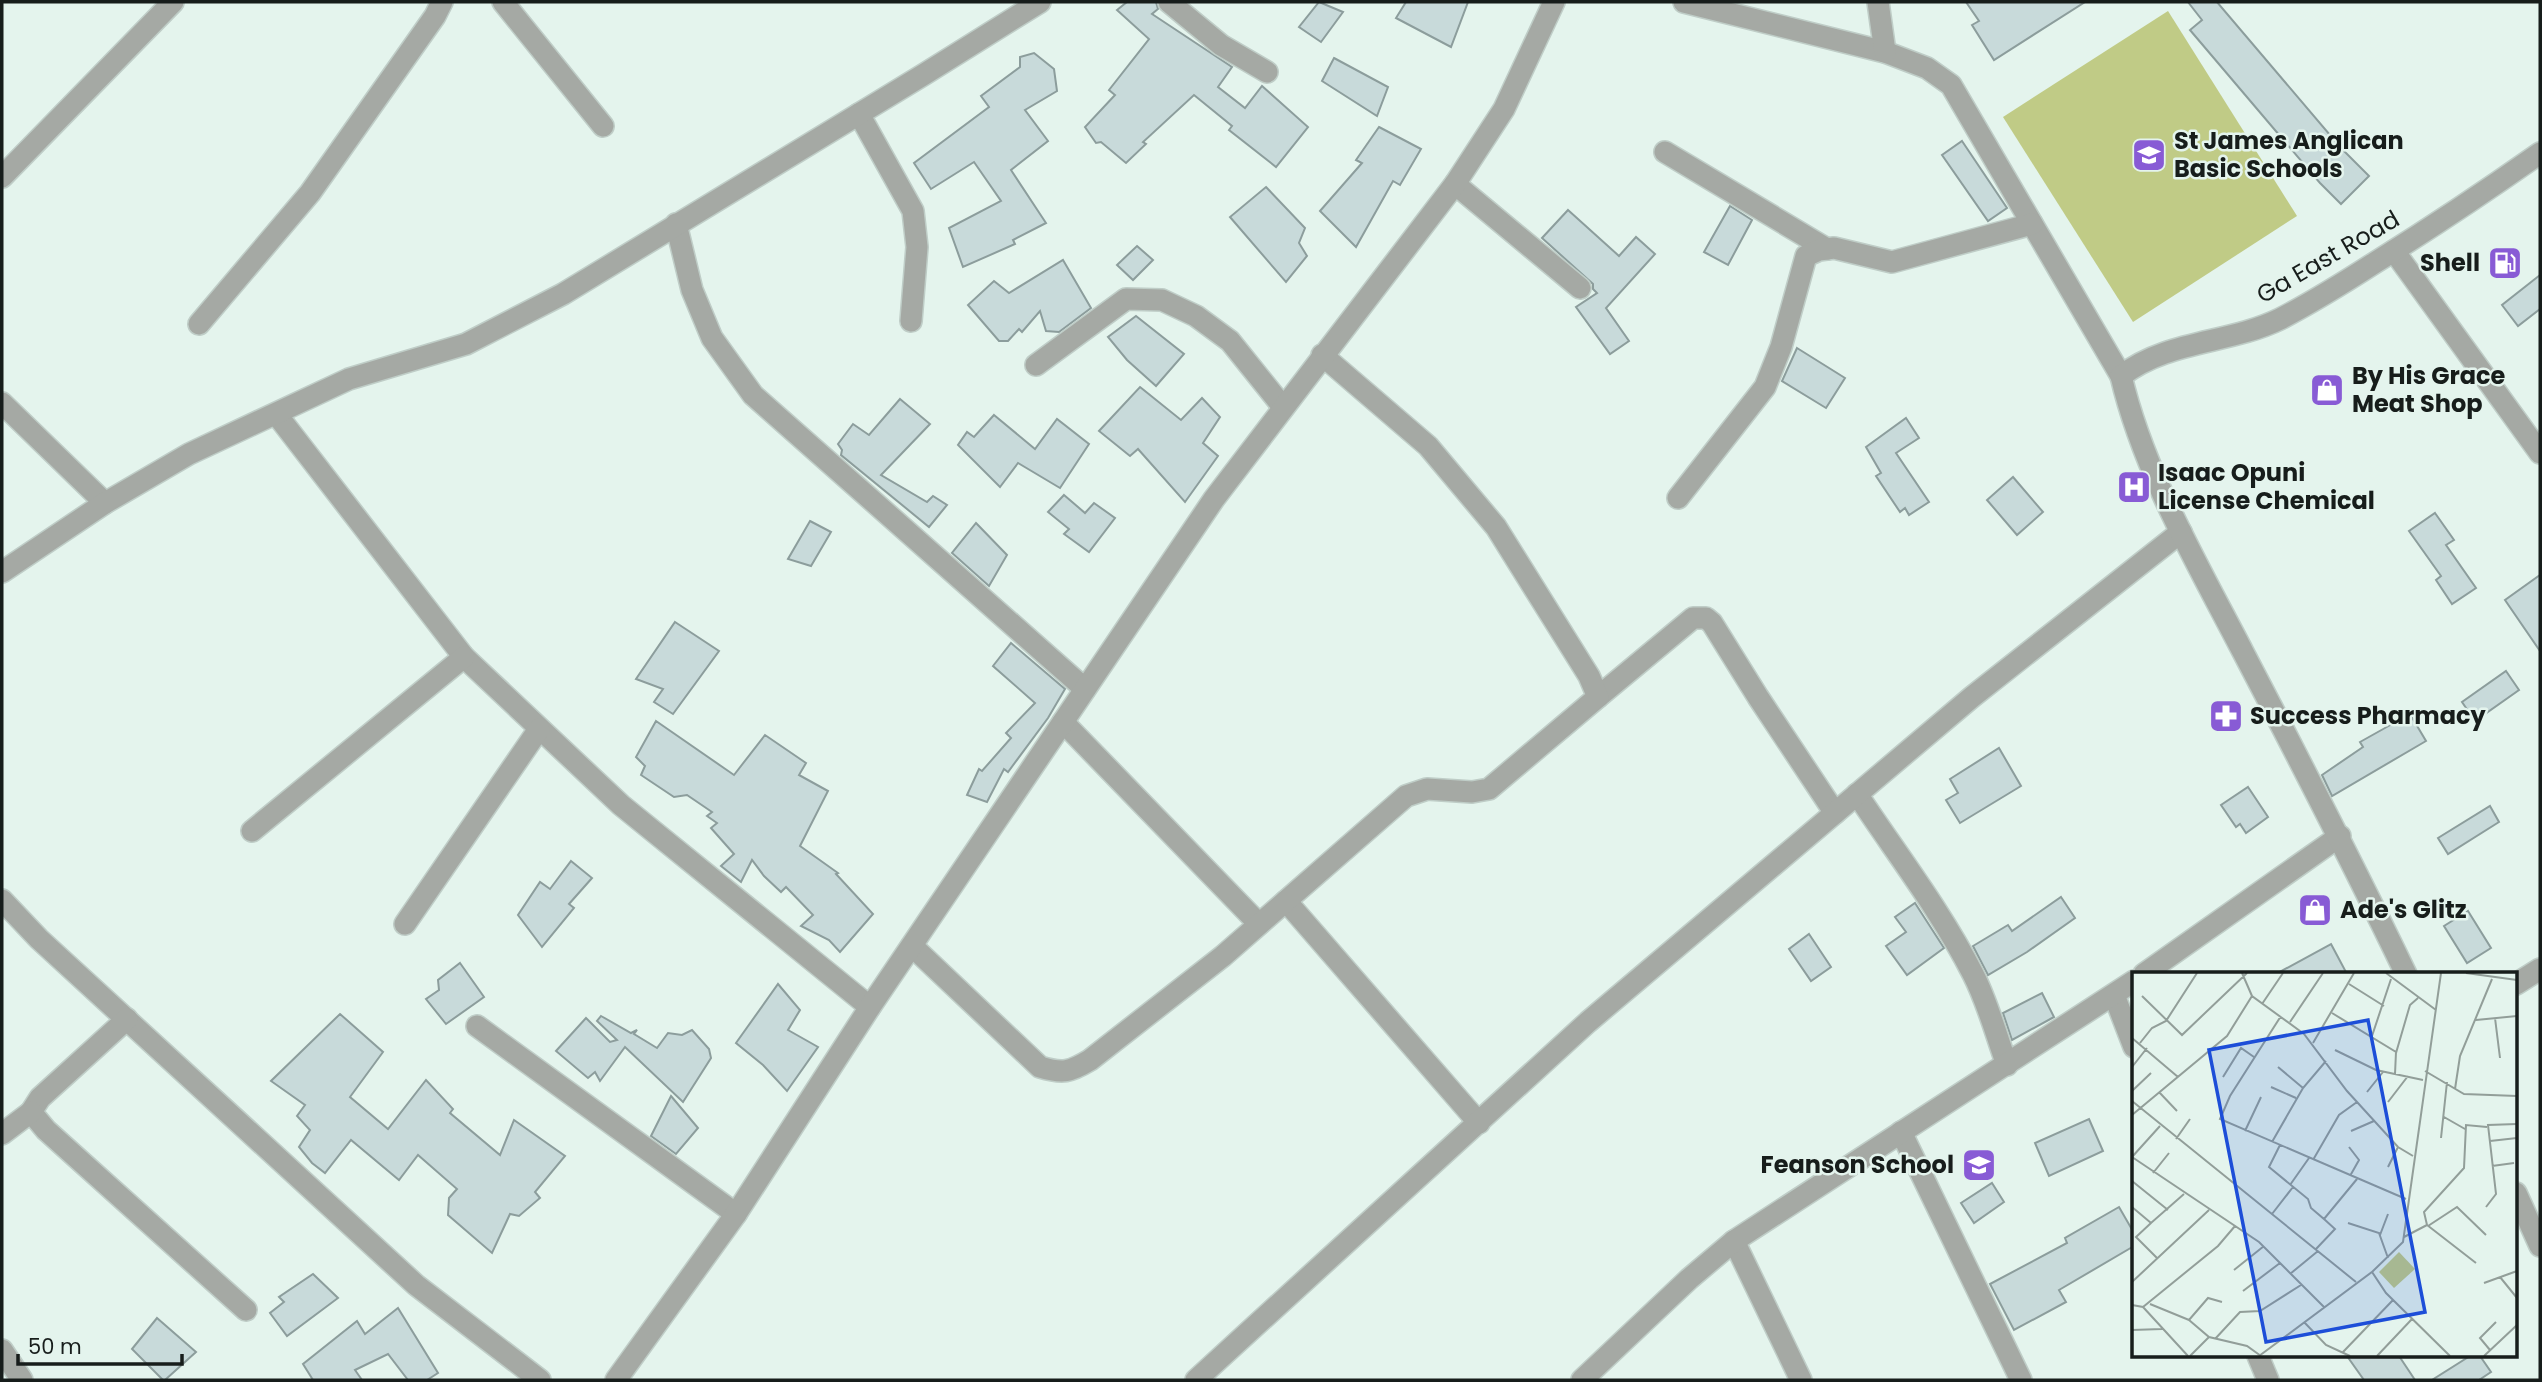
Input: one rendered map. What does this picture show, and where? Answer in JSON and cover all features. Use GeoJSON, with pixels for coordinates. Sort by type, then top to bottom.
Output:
{"type":"FeatureCollection","features":[{"type":"Feature","properties":{"kind":"street"},"geometry":{"type":"LineString","coordinates":[[2,177],[170,2]]}},
{"type":"Feature","properties":{"kind":"street"},"geometry":{"type":"LineString","coordinates":[[199,324],[310,193],[435,16],[442,2]]}},
{"type":"Feature","properties":{"kind":"street"},"geometry":{"type":"LineString","coordinates":[[503,2],[603,126]]}},
{"type":"Feature","properties":{"kind":"street"},"geometry":{"type":"LineString","coordinates":[[2,572],[105,503],[189,454],[349,379],[466,344],[562,294],[1040,2]]}},
{"type":"Feature","properties":{"kind":"street"},"geometry":{"type":"LineString","coordinates":[[1169,2],[1221,45],[1267,72]]}},
{"type":"Feature","properties":{"kind":"street"},"geometry":{"type":"LineString","coordinates":[[616,1380],[736,1214],[870,1007],[1213,499],[1455,184],[1504,109],[1554,2]]}},
{"type":"Feature","properties":{"kind":"street"},"geometry":{"type":"LineString","coordinates":[[1684,2],[1885,52],[1927,68],[1951,85],[2121,376],[2129,408],[2181,532],[2340,836],[2405,972]]}},
{"type":"Feature","properties":{"kind":"street"},"geometry":{"type":"LineString","coordinates":[[1878,2],[1885,52]]}},
{"type":"Feature","properties":{"kind":"street"},"geometry":{"type":"LineString","coordinates":[[859,114],[913,211],[917,247],[911,321]]}},
{"type":"Feature","properties":{"kind":"street"},"geometry":{"type":"LineString","coordinates":[[1665,152],[1827,249]]}},
{"type":"Feature","properties":{"kind":"street","name":"Ga East Road"},"geometry":{"type":"LineString","coordinates":[[2121,376],[2135,364],[2161,353],[2240,333],[2278,320],[2328,293],[2394,251],[2540,153]]}},
{"type":"Feature","properties":{"kind":"street"},"geometry":{"type":"LineString","coordinates":[[1455,184],[1580,288]]}},
{"type":"Feature","properties":{"kind":"street"},"geometry":{"type":"LineString","coordinates":[[1678,498],[1765,387],[1781,347],[1806,256],[1819,250],[1834,248],[1892,262],[2032,224]]}},
{"type":"Feature","properties":{"kind":"street"},"geometry":{"type":"LineString","coordinates":[[676,225],[691,290],[712,338],[753,395],[1085,689]]}},
{"type":"Feature","properties":{"kind":"street"},"geometry":{"type":"LineString","coordinates":[[2394,251],[2540,453]]}},
{"type":"Feature","properties":{"kind":"street"},"geometry":{"type":"LineString","coordinates":[[1036,365],[1126,299],[1162,300],[1196,316],[1230,341],[1283,407]]}},
{"type":"Feature","properties":{"kind":"street"},"geometry":{"type":"LineString","coordinates":[[1322,355],[1428,446],[1496,527],[1589,676],[1598,697]]}},
{"type":"Feature","properties":{"kind":"street"},"geometry":{"type":"LineString","coordinates":[[2,403],[105,503]]}},
{"type":"Feature","properties":{"kind":"street"},"geometry":{"type":"LineString","coordinates":[[276,415],[464,657],[621,805],[870,1007]]}},
{"type":"Feature","properties":{"kind":"street"},"geometry":{"type":"LineString","coordinates":[[1196,1380],[1588,1022],[1972,696],[2181,532]]}},
{"type":"Feature","properties":{"kind":"street"},"geometry":{"type":"LineString","coordinates":[[912,946],[1040,1067],[1054,1071],[1071,1071],[1090,1060],[1223,956],[1406,796],[1427,789],[1472,792],[1489,789],[1693,618],[1706,618],[1712,623],[1835,813]]}},
{"type":"Feature","properties":{"kind":"street"},"geometry":{"type":"LineString","coordinates":[[252,831],[464,657]]}},
{"type":"Feature","properties":{"kind":"street"},"geometry":{"type":"LineString","coordinates":[[1063,722],[1259,924]]}},
{"type":"Feature","properties":{"kind":"street"},"geometry":{"type":"LineString","coordinates":[[405,924],[540,729]]}},
{"type":"Feature","properties":{"kind":"street"},"geometry":{"type":"LineString","coordinates":[[1857,794],[1946,926],[1969,966],[1983,996],[2007,1065]]}},
{"type":"Feature","properties":{"kind":"street"},"geometry":{"type":"LineString","coordinates":[[2147,972],[2340,836]]}},
{"type":"Feature","properties":{"kind":"street"},"geometry":{"type":"LineString","coordinates":[[2,900],[39,939],[416,1285],[540,1380]]}},
{"type":"Feature","properties":{"kind":"street"},"geometry":{"type":"LineString","coordinates":[[1286,901],[1479,1123]]}},
{"type":"Feature","properties":{"kind":"street"},"geometry":{"type":"LineString","coordinates":[[2518,983],[2540,969]]}},
{"type":"Feature","properties":{"kind":"street"},"geometry":{"type":"LineString","coordinates":[[1582,1380],[1689,1279],[1734,1241],[2132,982]]}},
{"type":"Feature","properties":{"kind":"street"},"geometry":{"type":"LineString","coordinates":[[2114,995],[2132,1042]]}},
{"type":"Feature","properties":{"kind":"street"},"geometry":{"type":"LineString","coordinates":[[2,1134],[31,1112],[40,1098],[127,1019]]}},
{"type":"Feature","properties":{"kind":"street"},"geometry":{"type":"LineString","coordinates":[[477,1026],[736,1214]]}},
{"type":"Feature","properties":{"kind":"street"},"geometry":{"type":"LineString","coordinates":[[31,1112],[46,1130],[246,1310]]}},
{"type":"Feature","properties":{"kind":"street"},"geometry":{"type":"LineString","coordinates":[[1901,1132],[2021,1380]]}},
{"type":"Feature","properties":{"kind":"street"},"geometry":{"type":"LineString","coordinates":[[2518,1198],[2540,1246]]}},
{"type":"Feature","properties":{"kind":"street"},"geometry":{"type":"LineString","coordinates":[[1734,1241],[1801,1380]]}},
{"type":"Feature","properties":{"kind":"street"},"geometry":{"type":"LineString","coordinates":[[2,1350],[22,1380]]}},
{"type":"Feature","properties":{"kind":"street"},"geometry":{"type":"LineString","coordinates":[[2259,1358],[2269,1380]]}},
{"type":"Feature","properties":{"kind":"green space"},"geometry":{"type":"Polygon","coordinates":[[[2168,11],[2297,216],[2133,322],[2003,117],[2168,11]]]}},
{"type":"Feature","properties":{"kind":"building"},"geometry":{"type":"Polygon","coordinates":[[[1127,2],[1156,2],[1158,9],[1152,14],[1232,67],[1218,87],[1245,108],[1262,86],[1308,127],[1276,167],[1229,130],[1232,126],[1194,95],[1143,142],[1146,144],[1126,163],[1101,142],[1096,143],[1085,127],[1115,95],[1109,90],[1149,39],[1117,10],[1127,2]]]}},
{"type":"Feature","properties":{"kind":"building"},"geometry":{"type":"Polygon","coordinates":[[[1319,2],[1343,12],[1321,42],[1299,27],[1319,2]]]}},
{"type":"Feature","properties":{"kind":"building"},"geometry":{"type":"Polygon","coordinates":[[[1406,2],[1468,2],[1451,47],[1396,18],[1406,2]]]}},
{"type":"Feature","properties":{"kind":"building"},"geometry":{"type":"Polygon","coordinates":[[[1966,2],[2085,2],[1994,60],[1972,25],[1979,21],[1966,2]]]}},
{"type":"Feature","properties":{"kind":"building"},"geometry":{"type":"Polygon","coordinates":[[[2188,2],[2217,2],[2341,148],[2369,176],[2341,204],[2190,30],[2202,20],[2188,2]]]}},
{"type":"Feature","properties":{"kind":"building"},"geometry":{"type":"Polygon","coordinates":[[[1034,53],[1054,69],[1057,91],[1025,110],[1048,141],[1011,170],[1046,223],[1013,240],[1015,244],[963,267],[949,228],[1001,201],[974,162],[931,189],[914,163],[989,107],[981,96],[1020,67],[1020,57],[1034,53]]]}},
{"type":"Feature","properties":{"kind":"building"},"geometry":{"type":"Polygon","coordinates":[[[1334,58],[1388,87],[1377,116],[1322,81],[1334,58]]]}},
{"type":"Feature","properties":{"kind":"building"},"geometry":{"type":"Polygon","coordinates":[[[1379,127],[1421,149],[1400,185],[1393,181],[1356,247],[1320,211],[1362,163],[1356,160],[1379,127]]]}},
{"type":"Feature","properties":{"kind":"building"},"geometry":{"type":"Polygon","coordinates":[[[1962,141],[2007,208],[1988,221],[1942,155],[1962,141]]]}},
{"type":"Feature","properties":{"kind":"building"},"geometry":{"type":"Polygon","coordinates":[[[1266,187],[1305,228],[1299,243],[1307,256],[1286,282],[1230,217],[1266,187]]]}},
{"type":"Feature","properties":{"kind":"building"},"geometry":{"type":"Polygon","coordinates":[[[1730,206],[1752,220],[1728,265],[1704,252],[1730,206]]]}},
{"type":"Feature","properties":{"kind":"building"},"geometry":{"type":"Polygon","coordinates":[[[1568,210],[1619,256],[1636,237],[1655,254],[1606,308],[1629,341],[1610,354],[1576,307],[1597,293],[1593,284],[1542,238],[1568,210]]]}},
{"type":"Feature","properties":{"kind":"building"},"geometry":{"type":"Polygon","coordinates":[[[1137,246],[1153,260],[1133,280],[1117,265],[1137,246]]]}},
{"type":"Feature","properties":{"kind":"building"},"geometry":{"type":"Polygon","coordinates":[[[1063,260],[1091,308],[1059,332],[1046,331],[1040,311],[1022,332],[1019,329],[1008,341],[999,341],[968,305],[994,281],[1009,293],[1063,260]]]}},
{"type":"Feature","properties":{"kind":"building"},"geometry":{"type":"Polygon","coordinates":[[[2540,275],[2540,309],[2518,326],[2502,305],[2540,275]]]}},
{"type":"Feature","properties":{"kind":"building"},"geometry":{"type":"Polygon","coordinates":[[[1136,316],[1184,354],[1156,386],[1127,360],[1108,337],[1136,316]]]}},
{"type":"Feature","properties":{"kind":"building"},"geometry":{"type":"Polygon","coordinates":[[[1797,348],[1845,378],[1826,408],[1782,381],[1797,348]]]}},
{"type":"Feature","properties":{"kind":"building"},"geometry":{"type":"Polygon","coordinates":[[[1140,387],[1181,420],[1202,398],[1220,417],[1203,443],[1218,456],[1185,502],[1138,449],[1130,456],[1099,431],[1140,387]]]}},
{"type":"Feature","properties":{"kind":"building"},"geometry":{"type":"Polygon","coordinates":[[[900,399],[930,424],[881,475],[927,502],[933,496],[947,505],[929,527],[841,455],[842,450],[838,444],[853,424],[869,435],[900,399]]]}},
{"type":"Feature","properties":{"kind":"building"},"geometry":{"type":"Polygon","coordinates":[[[994,415],[1035,449],[1057,419],[1089,444],[1060,488],[1018,463],[1000,487],[958,445],[967,432],[974,437],[994,415]]]}},
{"type":"Feature","properties":{"kind":"building"},"geometry":{"type":"Polygon","coordinates":[[[1906,418],[1919,438],[1896,453],[1929,502],[1909,515],[1905,508],[1900,512],[1876,476],[1881,473],[1866,447],[1906,418]]]}},
{"type":"Feature","properties":{"kind":"building"},"geometry":{"type":"Polygon","coordinates":[[[2013,477],[2043,512],[2017,535],[1987,500],[2013,477]]]}},
{"type":"Feature","properties":{"kind":"building"},"geometry":{"type":"Polygon","coordinates":[[[1064,495],[1085,513],[1094,503],[1115,518],[1089,552],[1064,534],[1069,529],[1048,512],[1064,495]]]}},
{"type":"Feature","properties":{"kind":"building"},"geometry":{"type":"Polygon","coordinates":[[[2435,513],[2454,540],[2446,545],[2476,588],[2452,604],[2436,580],[2441,576],[2409,531],[2435,513]]]}},
{"type":"Feature","properties":{"kind":"building"},"geometry":{"type":"Polygon","coordinates":[[[810,521],[831,532],[811,566],[788,559],[810,521]]]}},
{"type":"Feature","properties":{"kind":"building"},"geometry":{"type":"Polygon","coordinates":[[[976,523],[1007,555],[989,586],[952,553],[976,523]]]}},
{"type":"Feature","properties":{"kind":"building"},"geometry":{"type":"Polygon","coordinates":[[[2540,575],[2540,651],[2505,600],[2540,575]]]}},
{"type":"Feature","properties":{"kind":"building"},"geometry":{"type":"Polygon","coordinates":[[[675,622],[719,651],[673,714],[654,702],[663,689],[636,679],[675,622]]]}},
{"type":"Feature","properties":{"kind":"building"},"geometry":{"type":"Polygon","coordinates":[[[1011,643],[1065,689],[1048,718],[1008,772],[1004,769],[987,802],[967,795],[979,769],[982,771],[1011,738],[1006,733],[1035,703],[993,666],[1011,643]]]}},
{"type":"Feature","properties":{"kind":"building"},"geometry":{"type":"Polygon","coordinates":[[[2506,671],[2519,690],[2475,721],[2462,702],[2506,671]]]}},
{"type":"Feature","properties":{"kind":"building"},"geometry":{"type":"Polygon","coordinates":[[[2410,714],[2426,741],[2332,796],[2322,775],[2363,747],[2360,742],[2410,714]]]}},
{"type":"Feature","properties":{"kind":"building"},"geometry":{"type":"Polygon","coordinates":[[[656,721],[734,775],[765,735],[806,763],[799,775],[828,791],[800,846],[838,873],[836,874],[873,914],[840,952],[829,940],[801,926],[813,915],[786,887],[781,892],[752,860],[741,882],[721,866],[734,854],[711,828],[717,823],[707,816],[712,812],[687,795],[674,797],[641,775],[645,766],[636,757],[656,721]]]}},
{"type":"Feature","properties":{"kind":"building"},"geometry":{"type":"Polygon","coordinates":[[[1999,748],[2021,786],[1960,823],[1946,800],[1958,793],[1950,779],[1999,748]]]}},
{"type":"Feature","properties":{"kind":"building"},"geometry":{"type":"Polygon","coordinates":[[[2248,787],[2268,817],[2246,833],[2240,824],[2236,827],[2221,805],[2248,787]]]}},
{"type":"Feature","properties":{"kind":"building"},"geometry":{"type":"Polygon","coordinates":[[[2490,806],[2499,822],[2448,854],[2438,838],[2490,806]]]}},
{"type":"Feature","properties":{"kind":"building"},"geometry":{"type":"Polygon","coordinates":[[[571,861],[592,878],[569,904],[574,908],[542,947],[518,915],[540,882],[550,889],[571,861]]]}},
{"type":"Feature","properties":{"kind":"building"},"geometry":{"type":"Polygon","coordinates":[[[2061,897],[2075,918],[2027,952],[1988,975],[1973,946],[2008,925],[2012,931],[2061,897]]]}},
{"type":"Feature","properties":{"kind":"building"},"geometry":{"type":"Polygon","coordinates":[[[1915,903],[1944,948],[1907,975],[1886,946],[1906,932],[1895,917],[1915,903]]]}},
{"type":"Feature","properties":{"kind":"building"},"geometry":{"type":"Polygon","coordinates":[[[2468,911],[2491,948],[2467,963],[2444,926],[2468,911]]]}},
{"type":"Feature","properties":{"kind":"building"},"geometry":{"type":"Polygon","coordinates":[[[1809,934],[1831,967],[1811,981],[1789,949],[1809,934]]]}},
{"type":"Feature","properties":{"kind":"building"},"geometry":{"type":"Polygon","coordinates":[[[2331,944],[2346,972],[2280,972],[2331,944]]]}},
{"type":"Feature","properties":{"kind":"building"},"geometry":{"type":"Polygon","coordinates":[[[460,963],[484,997],[446,1024],[426,999],[439,990],[438,980],[460,963]]]}},
{"type":"Feature","properties":{"kind":"building"},"geometry":{"type":"Polygon","coordinates":[[[778,984],[800,1010],[788,1030],[818,1047],[787,1091],[763,1065],[736,1043],[778,984]]]}},
{"type":"Feature","properties":{"kind":"building"},"geometry":{"type":"Polygon","coordinates":[[[2042,993],[2054,1017],[2012,1040],[2003,1013],[2042,993]]]}},
{"type":"Feature","properties":{"kind":"building"},"geometry":{"type":"Polygon","coordinates":[[[340,1014],[383,1052],[350,1097],[388,1129],[426,1080],[453,1109],[450,1113],[500,1155],[514,1120],[565,1156],[535,1192],[540,1198],[519,1216],[510,1214],[492,1253],[448,1215],[449,1198],[457,1189],[418,1155],[399,1180],[351,1140],[325,1173],[312,1163],[299,1147],[310,1130],[297,1116],[305,1105],[271,1081],[340,1014]]]}},
{"type":"Feature","properties":{"kind":"building"},"geometry":{"type":"Polygon","coordinates":[[[601,1016],[631,1033],[637,1030],[634,1034],[657,1048],[668,1033],[682,1035],[692,1030],[709,1049],[711,1058],[683,1102],[625,1047],[600,1081],[595,1072],[588,1078],[556,1051],[586,1018],[610,1042],[617,1040],[597,1021],[601,1016]]]}},
{"type":"Feature","properties":{"kind":"building"},"geometry":{"type":"Polygon","coordinates":[[[671,1096],[698,1128],[676,1154],[651,1136],[671,1096]]]}},
{"type":"Feature","properties":{"kind":"building"},"geometry":{"type":"Polygon","coordinates":[[[2089,1119],[2103,1151],[2049,1176],[2035,1143],[2089,1119]]]}},
{"type":"Feature","properties":{"kind":"building"},"geometry":{"type":"Polygon","coordinates":[[[1992,1183],[2004,1202],[1974,1223],[1961,1203],[1992,1183]]]}},
{"type":"Feature","properties":{"kind":"building"},"geometry":{"type":"Polygon","coordinates":[[[2119,1207],[2132,1230],[2132,1247],[2059,1290],[2066,1302],[2014,1330],[1990,1284],[2067,1243],[2065,1238],[2119,1207]]]}},
{"type":"Feature","properties":{"kind":"building"},"geometry":{"type":"Polygon","coordinates":[[[313,1274],[338,1298],[287,1336],[270,1313],[284,1302],[279,1297],[313,1274]]]}},
{"type":"Feature","properties":{"kind":"building"},"geometry":{"type":"Polygon","coordinates":[[[398,1308],[438,1373],[427,1380],[408,1380],[388,1354],[355,1370],[362,1380],[313,1380],[303,1364],[357,1321],[365,1334],[398,1308]]]}},
{"type":"Feature","properties":{"kind":"building"},"geometry":{"type":"Polygon","coordinates":[[[157,1318],[196,1352],[165,1380],[132,1349],[157,1318]]]}},
{"type":"Feature","properties":{"kind":"building"},"geometry":{"type":"Polygon","coordinates":[[[2348,1358],[2400,1358],[2415,1380],[2364,1380],[2348,1358]]]}},
{"type":"Feature","properties":{"kind":"building"},"geometry":{"type":"Polygon","coordinates":[[[2467,1358],[2481,1358],[2491,1372],[2479,1380],[2432,1380],[2467,1358]]]}},
{"type":"Feature","properties":{"kind":"place","name":"St James Anglican Basic Schools"},"geometry":{"type":"Point","coordinates":[2149,155]}},
{"type":"Feature","properties":{"kind":"place","name":"Shell"},"geometry":{"type":"Point","coordinates":[2505,263]}},
{"type":"Feature","properties":{"kind":"place","name":"By His Grace Meat Shop"},"geometry":{"type":"Point","coordinates":[2327,390]}},
{"type":"Feature","properties":{"kind":"place","name":"Isaac Opuni License Chemical"},"geometry":{"type":"Point","coordinates":[2134,487]}},
{"type":"Feature","properties":{"kind":"place","name":"Success Pharmacy"},"geometry":{"type":"Point","coordinates":[2226,716]}},
{"type":"Feature","properties":{"kind":"place","name":"Ade's Glitz"},"geometry":{"type":"Point","coordinates":[2315,910]}},
{"type":"Feature","properties":{"kind":"place","name":"Feanson School"},"geometry":{"type":"Point","coordinates":[1979,1165]}}]}
